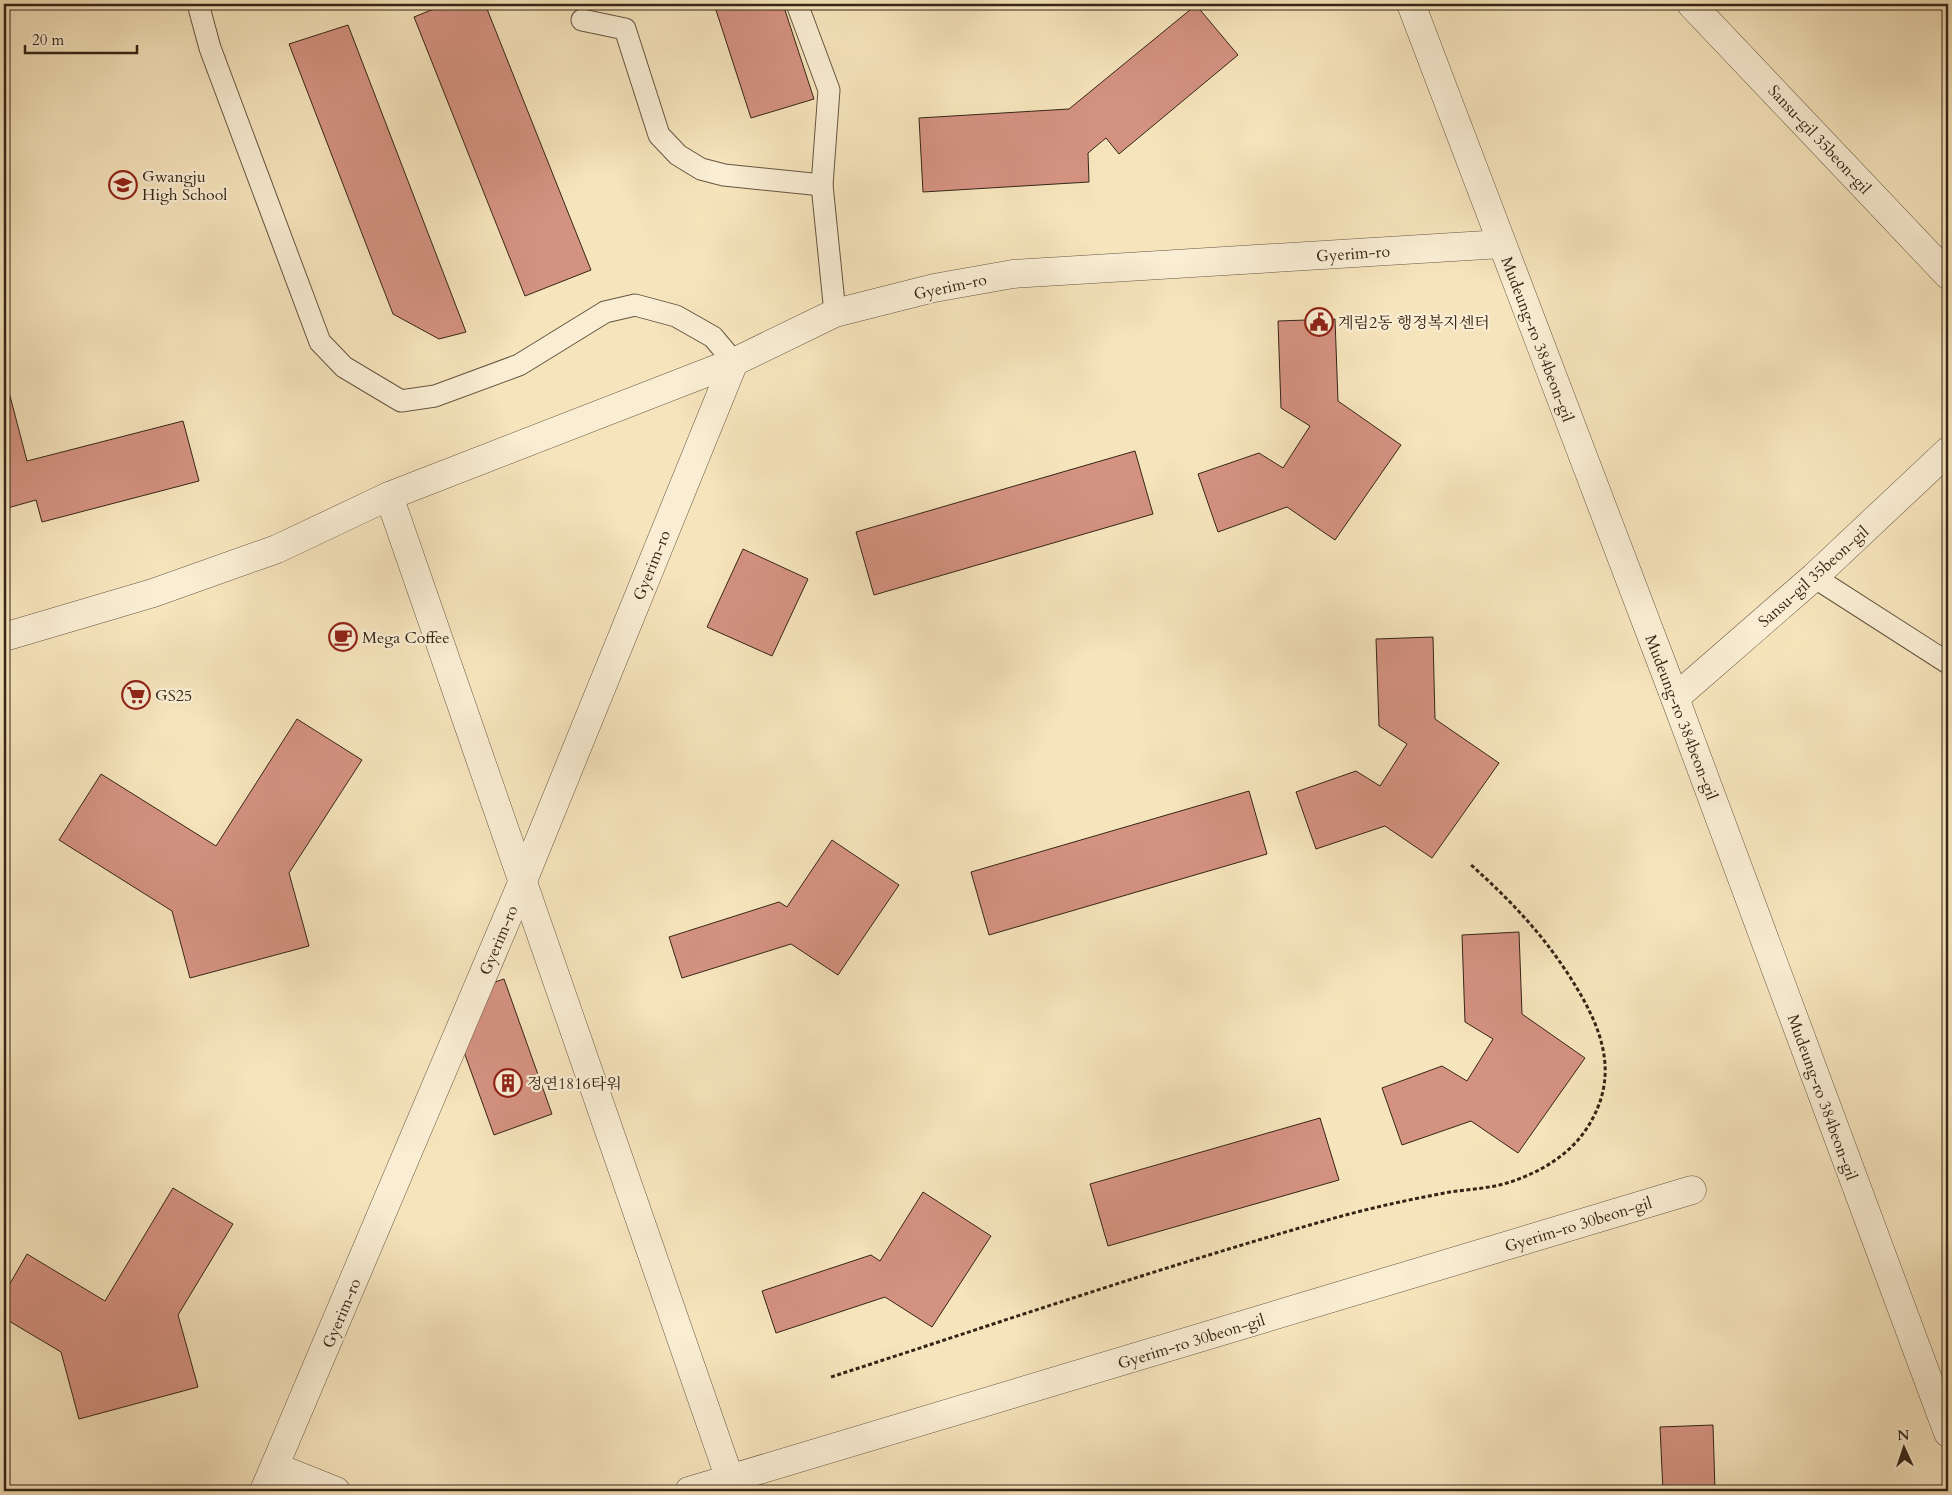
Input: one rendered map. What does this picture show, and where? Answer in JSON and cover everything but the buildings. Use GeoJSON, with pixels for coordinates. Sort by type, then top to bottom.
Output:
{"type":"FeatureCollection","features":[{"type":"Feature","properties":{"kind":"street","name":"Mudeung-ro 384beon-gil"},"geometry":{"type":"LineString","coordinates":[[1411,4],[1675,698],[1948,1432]]}},
{"type":"Feature","properties":{"kind":"street","name":"Sansu-gil 35beon-gil"},"geometry":{"type":"LineString","coordinates":[[1692,4],[1948,275]]}},
{"type":"Feature","properties":{"kind":"street","name":"Gyerim-ro"},"geometry":{"type":"LineString","coordinates":[[264,1491],[276,1467],[522,883],[734,362],[835,313],[934,288],[1013,274],[1502,244]]}},
{"type":"Feature","properties":{"kind":"street"},"geometry":{"type":"LineString","coordinates":[[4,637],[153,593],[277,548],[388,496],[734,362]]}},
{"type":"Feature","properties":{"kind":"street","name":"Sansu-gil 35beon-gil"},"geometry":{"type":"LineString","coordinates":[[1675,698],[1814,577],[1948,452]]}},
{"type":"Feature","properties":{"kind":"street"},"geometry":{"type":"LineString","coordinates":[[388,496],[732,1486]]}},
{"type":"Feature","properties":{"kind":"street","name":"Gyerim-ro 30beon-gil"},"geometry":{"type":"LineString","coordinates":[[689,1491],[732,1486],[1692,1190]]}},
{"type":"Feature","properties":{"kind":"street"},"geometry":{"type":"LineString","coordinates":[[276,1467],[336,1491]]}},
{"type":"Feature","properties":{"kind":"lane"},"geometry":{"type":"LineString","coordinates":[[198,4],[210,48],[320,342],[344,367],[401,401],[435,396],[518,365],[605,312],[635,305],[676,316],[713,337],[734,362]]}},
{"type":"Feature","properties":{"kind":"lane"},"geometry":{"type":"LineString","coordinates":[[797,4],[829,90],[822,185],[835,313]]}},
{"type":"Feature","properties":{"kind":"lane"},"geometry":{"type":"LineString","coordinates":[[582,20],[624,29],[659,135],[678,155],[701,169],[724,175],[822,185]]}},
{"type":"Feature","properties":{"kind":"lane"},"geometry":{"type":"LineString","coordinates":[[1814,577],[1948,663]]}},
{"type":"Feature","properties":{"kind":"path"},"geometry":{"type":"LineString","coordinates":[[831,1377],[1218,1252],[1327,1220],[1392,1204],[1515,1181],[1556,1160],[1571,1148],[1587,1128],[1598,1107],[1604,1085],[1604,1044],[1586,1004],[1547,942],[1524,914],[1470,864]]}},
{"type":"Feature","properties":{"kind":"place","name":"Gwangju High School"},"geometry":{"type":"Point","coordinates":[123,185]}},
{"type":"Feature","properties":{"kind":"place","name":"계림2동 행정복지센터"},"geometry":{"type":"Point","coordinates":[1319,322]}},
{"type":"Feature","properties":{"kind":"place","name":"Mega Coffee"},"geometry":{"type":"Point","coordinates":[343,637]}},
{"type":"Feature","properties":{"kind":"place","name":"GS25"},"geometry":{"type":"Point","coordinates":[136,695]}},
{"type":"Feature","properties":{"kind":"place","name":"정연1816타워"},"geometry":{"type":"Point","coordinates":[508,1083]}}]}
